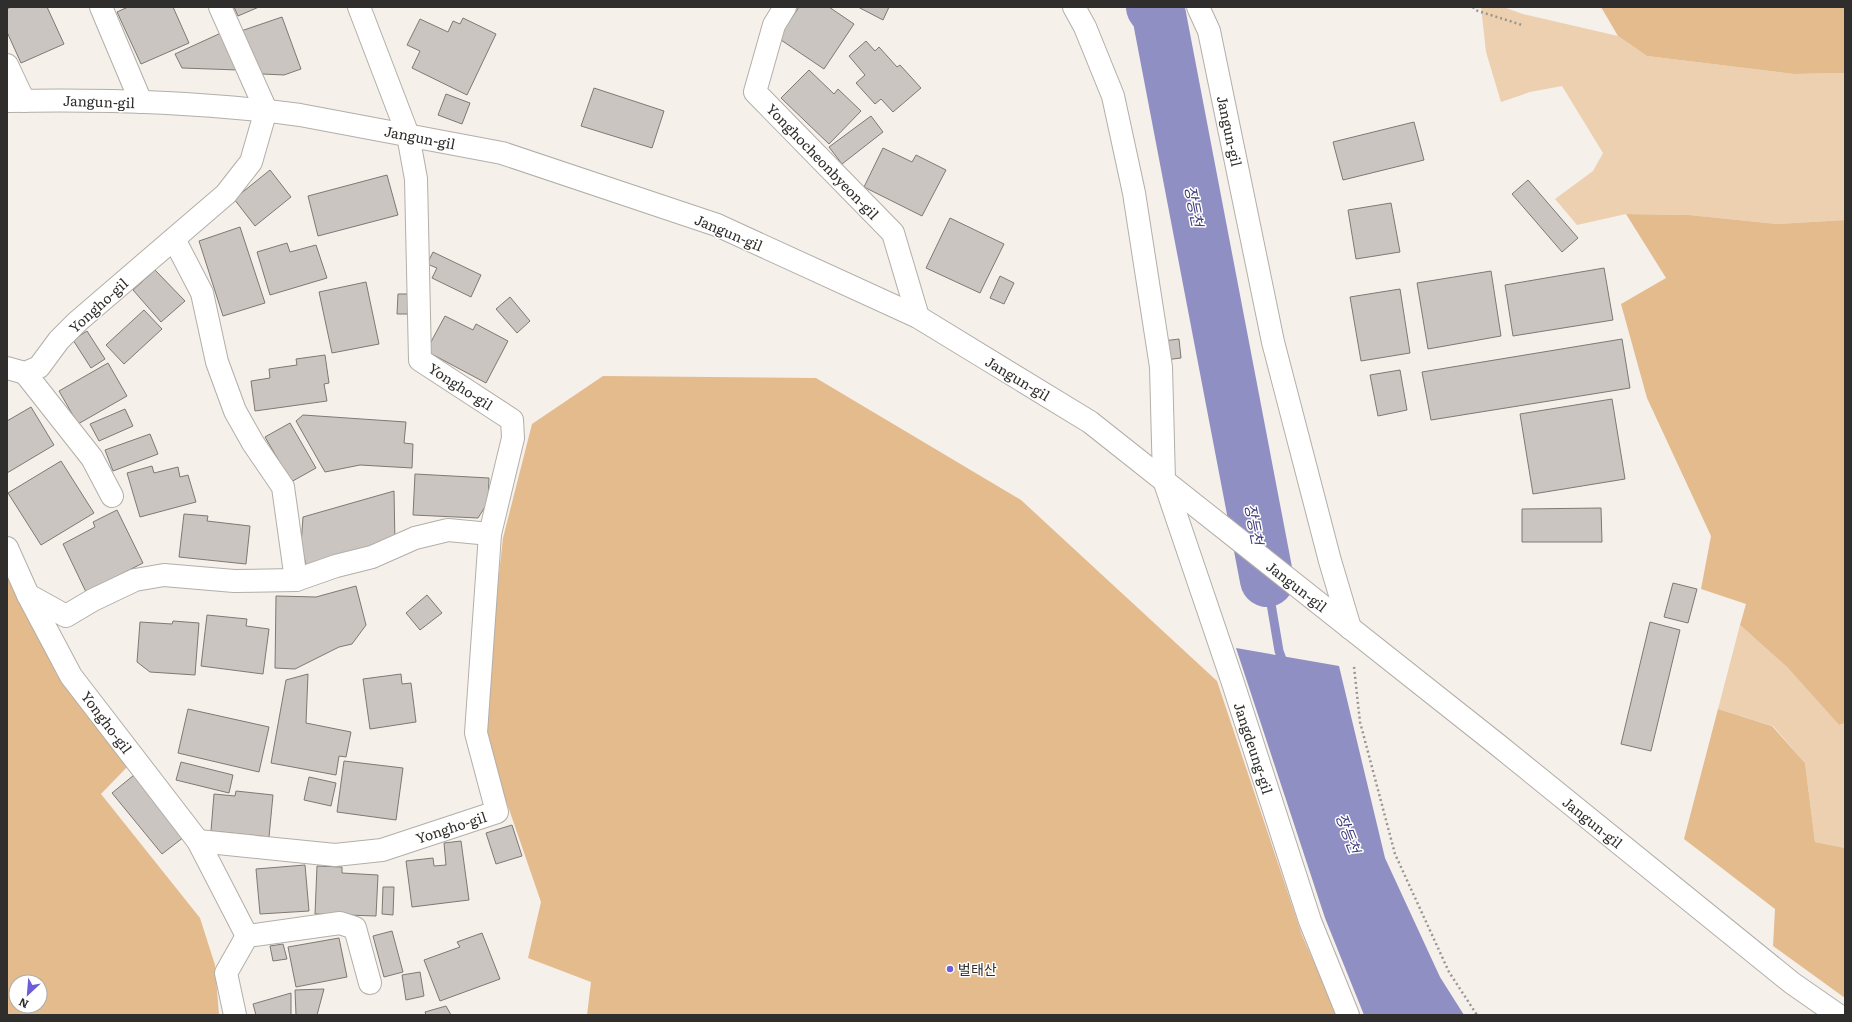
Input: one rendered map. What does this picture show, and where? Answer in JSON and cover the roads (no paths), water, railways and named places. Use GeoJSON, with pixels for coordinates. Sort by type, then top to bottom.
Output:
{"type":"FeatureCollection","features":[{"type":"Feature","properties":{"kind":"street"},"geometry":{"type":"LineString","coordinates":[[101,7],[141,102]]}},
{"type":"Feature","properties":{"kind":"street"},"geometry":{"type":"LineString","coordinates":[[220,7],[266,110]]}},
{"type":"Feature","properties":{"kind":"street","name":"Yonghocheonbyeon-gil"},"geometry":{"type":"LineString","coordinates":[[785,7],[774,25],[755,92],[893,233],[918,317]]}},
{"type":"Feature","properties":{"kind":"street","name":"Jangdeung-gil"},"geometry":{"type":"LineString","coordinates":[[1074,7],[1085,27],[1113,96],[1134,193],[1161,368],[1164,480],[1232,680],[1310,921],[1348,1015]]}},
{"type":"Feature","properties":{"kind":"street","name":"Jangun-gil"},"geometry":{"type":"LineString","coordinates":[[1198,7],[1209,31],[1273,342],[1330,560],[1350,628]]}},
{"type":"Feature","properties":{"kind":"street"},"geometry":{"type":"LineString","coordinates":[[364,9],[408,135]]}},
{"type":"Feature","properties":{"kind":"street"},"geometry":{"type":"LineString","coordinates":[[7,65],[16,101]]}},
{"type":"Feature","properties":{"kind":"street","name":"Jangun-gil"},"geometry":{"type":"LineString","coordinates":[[16,101],[93,99],[266,110],[502,153],[717,225],[918,317],[1090,422],[1309,595],[1792,983],[1838,1015]]}},
{"type":"Feature","properties":{"kind":"street","name":"Yongho-gil"},"geometry":{"type":"LineString","coordinates":[[16,371],[39,367],[59,340],[77,322],[226,194],[251,162],[266,110]]}},
{"type":"Feature","properties":{"kind":"street","name":"Yongho-gil"},"geometry":{"type":"LineString","coordinates":[[198,841],[335,856],[382,850],[497,812],[476,733],[490,534],[513,438],[512,420],[420,360],[416,179],[408,135]]}},
{"type":"Feature","properties":{"kind":"street"},"geometry":{"type":"LineString","coordinates":[[174,239],[202,293],[217,362],[235,411],[253,443],[284,487],[296,580]]}},
{"type":"Feature","properties":{"kind":"street","name":"Yongho-gil"},"geometry":{"type":"LineString","coordinates":[[16,371],[92,458],[112,496]]}},
{"type":"Feature","properties":{"kind":"street"},"geometry":{"type":"LineString","coordinates":[[28,595],[66,616],[93,600],[135,580],[164,575],[234,581],[296,580],[336,566],[372,558],[415,538],[448,530],[490,534]]}},
{"type":"Feature","properties":{"kind":"street","name":"Yongho-gil"},"geometry":{"type":"LineString","coordinates":[[7,548],[28,595],[71,676],[198,841],[246,936]]}},
{"type":"Feature","properties":{"kind":"street"},"geometry":{"type":"LineString","coordinates":[[235,1015],[226,973],[246,936],[340,923],[356,928],[370,983]]}},
{"type":"Feature","properties":{"kind":"water"},"geometry":{"type":"Polygon","coordinates":[[[1236,648],[1339,666],[1385,858],[1440,977],[1464,1015],[1364,1015],[1325,918],[1236,648]]]}},
{"type":"Feature","properties":{"kind":"waterway","name":"장등천"},"geometry":{"type":"LineString","coordinates":[[1153,7],[1159,15],[1267,580]]}},
{"type":"Feature","properties":{"kind":"waterway","name":"장등천"},"geometry":{"type":"LineString","coordinates":[[1267,580],[1279,651],[1285,667]]}},
{"type":"Feature","properties":{"kind":"place","name":"벌태산"},"geometry":{"type":"Point","coordinates":[950,969]}}]}
